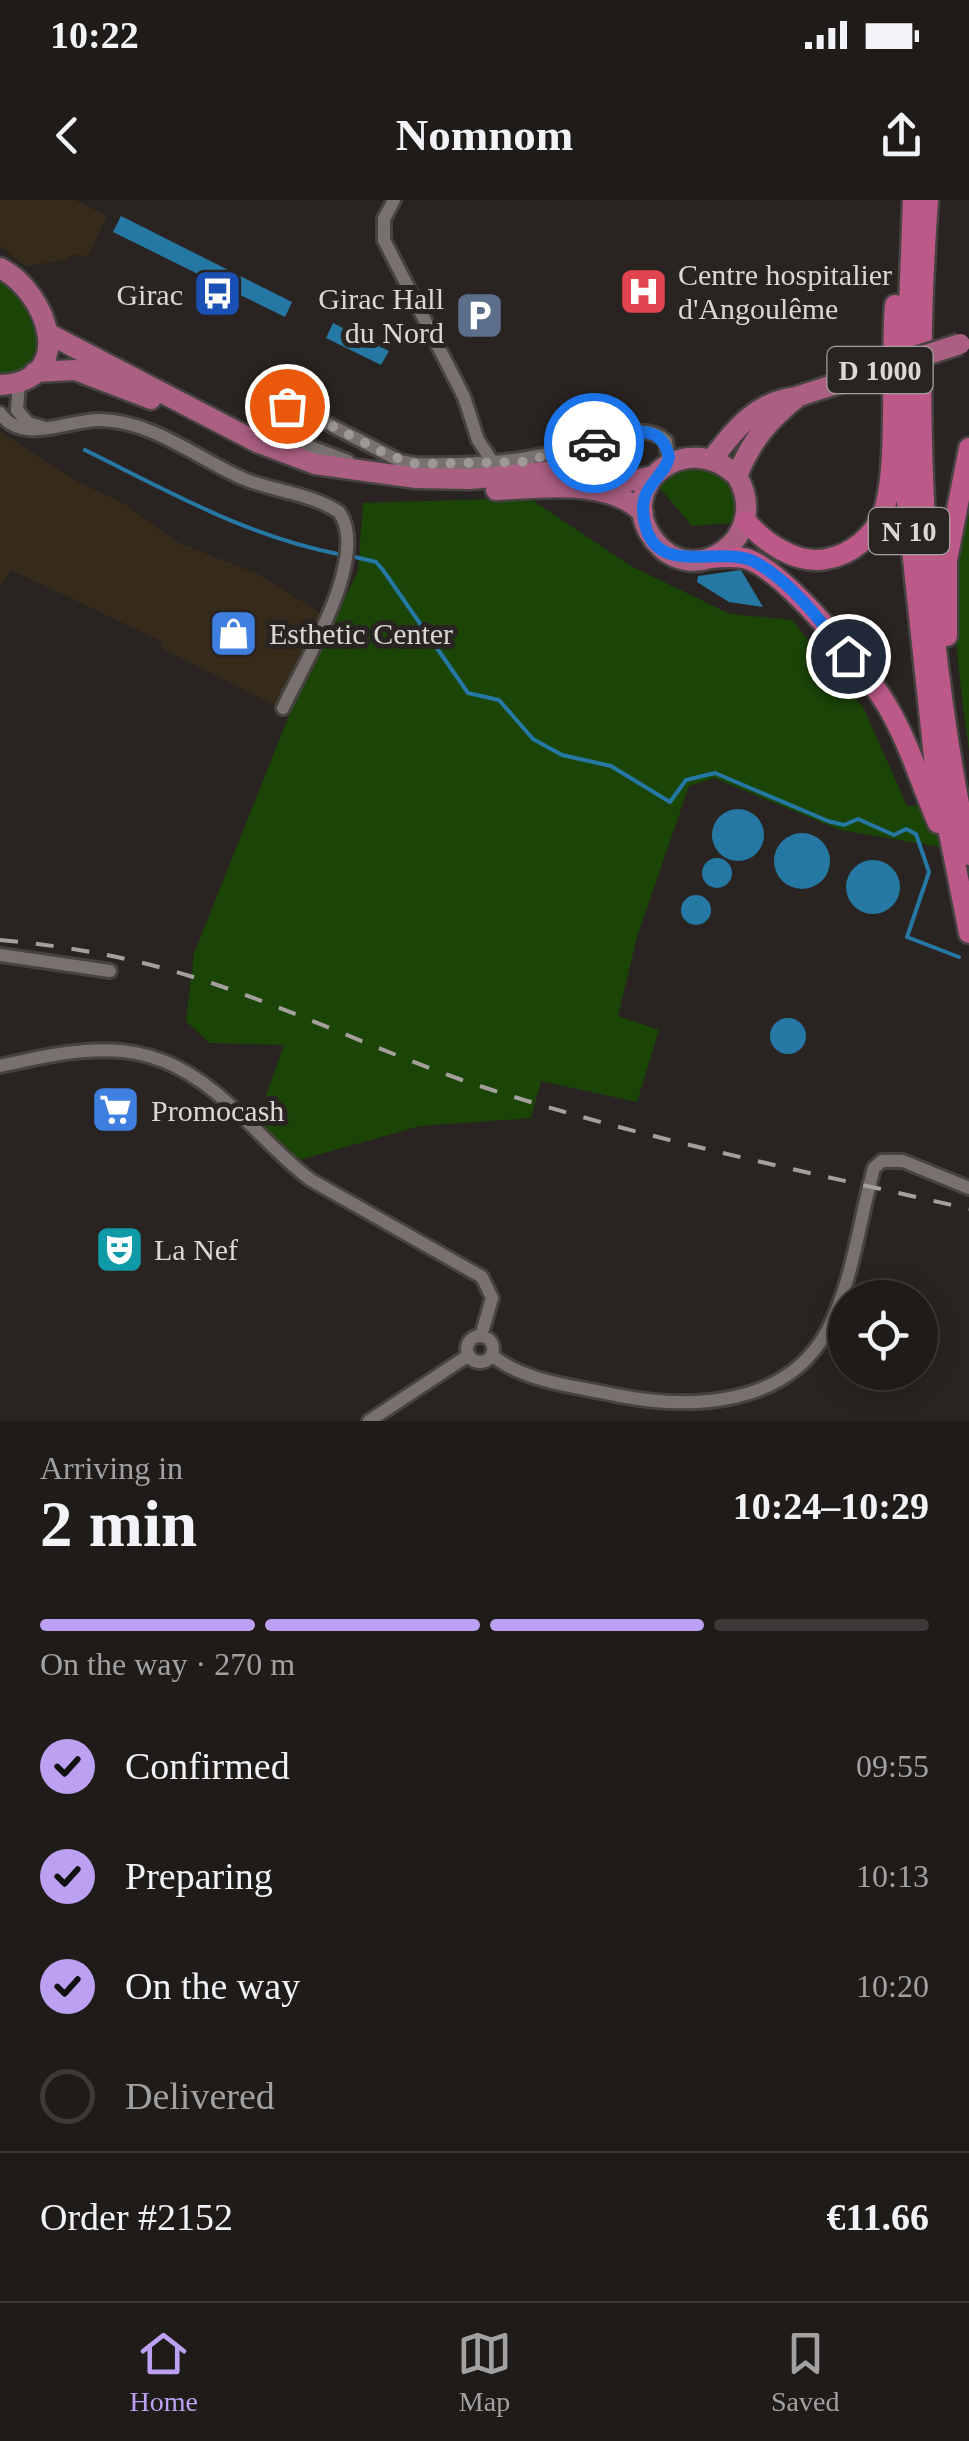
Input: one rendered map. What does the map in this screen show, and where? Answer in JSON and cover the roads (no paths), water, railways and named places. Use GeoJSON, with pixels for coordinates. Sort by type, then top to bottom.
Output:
{"type":"FeatureCollection","features":[{"type":"Feature","properties":{"kind":"highway"},"geometry":{"type":"LineString","coordinates":[[746,521],[767,541],[817,561],[847,552],[862,542],[882,514],[888,491],[891,347],[899,259],[912,200]]}},
{"type":"Feature","properties":{"kind":"highway","name":"N 10"},"geometry":{"type":"LineString","coordinates":[[912,200],[903,464],[920,652],[961,857]]}},
{"type":"Feature","properties":{"kind":"highway","name":"N 10"},"geometry":{"type":"LineString","coordinates":[[928,200],[920,433],[928,573],[969,933]]}},
{"type":"Feature","properties":{"kind":"highway"},"geometry":{"type":"LineString","coordinates":[[940,681],[948,664],[949,547],[969,448]]}},
{"type":"Feature","properties":{"kind":"highway"},"geometry":{"type":"LineString","coordinates":[[712,558],[739,557],[765,569],[829,633],[886,704],[961,857]]}},
{"type":"Feature","properties":{"kind":"main road"},"geometry":{"type":"LineString","coordinates":[[0,268],[31,294],[50,334],[47,354],[18,380]]}},
{"type":"Feature","properties":{"kind":"main road"},"geometry":{"type":"LineString","coordinates":[[50,334],[259,442],[315,464],[392,476],[470,479],[565,470],[630,482],[689,456],[712,458],[737,476],[746,498],[746,521],[728,549],[712,558],[697,560],[667,552],[647,528],[643,513],[661,470]]}},
{"type":"Feature","properties":{"kind":"main road","name":"D 1000"},"geometry":{"type":"LineString","coordinates":[[712,458],[758,407],[771,400],[800,396],[966,343]]}},
{"type":"Feature","properties":{"kind":"main road"},"geometry":{"type":"LineString","coordinates":[[18,380],[76,370],[96,375],[149,398],[253,455],[310,475],[429,490],[555,487],[602,492],[643,513]]}},
{"type":"Feature","properties":{"kind":"main road","name":"D 1000"},"geometry":{"type":"LineString","coordinates":[[737,476],[748,450],[770,419],[800,396]]}},
{"type":"Feature","properties":{"kind":"street"},"geometry":{"type":"LineString","coordinates":[[394,200],[384,219],[384,240],[472,420],[478,440],[494,464]]}},
{"type":"Feature","properties":{"kind":"street"},"geometry":{"type":"LineString","coordinates":[[18,380],[16,410],[28,423],[44,428]]}},
{"type":"Feature","properties":{"kind":"street"},"geometry":{"type":"LineString","coordinates":[[0,413],[19,430],[99,420],[133,425],[248,480],[339,512],[349,542],[339,586],[282,708]]}},
{"type":"Feature","properties":{"kind":"street"},"geometry":{"type":"LineString","coordinates":[[392,476],[306,446],[300,433],[306,416],[400,460],[494,464],[541,458],[632,432],[657,433],[666,441],[661,470]]}},
{"type":"Feature","properties":{"kind":"street"},"geometry":{"type":"LineString","coordinates":[[0,954],[110,971]]}},
{"type":"Feature","properties":{"kind":"street"},"geometry":{"type":"LineString","coordinates":[[0,1066],[93,1051],[126,1051],[176,1063],[231,1105],[287,1163],[311,1180],[482,1277],[492,1298],[481,1336],[468,1344],[469,1355]]}},
{"type":"Feature","properties":{"kind":"street"},"geometry":{"type":"LineString","coordinates":[[492,1356],[520,1372],[642,1400],[706,1402],[760,1390],[807,1359],[826,1333],[843,1292],[874,1168],[882,1161],[903,1161],[969,1188]]}},
{"type":"Feature","properties":{"kind":"street"},"geometry":{"type":"LineString","coordinates":[[481,1336],[492,1343],[492,1356]]}},
{"type":"Feature","properties":{"kind":"street"},"geometry":{"type":"LineString","coordinates":[[469,1355],[480,1362],[492,1356]]}},
{"type":"Feature","properties":{"kind":"street"},"geometry":{"type":"LineString","coordinates":[[369,1421],[469,1355]]}},
{"type":"Feature","properties":{"kind":"water"},"geometry":{"type":"Polygon","coordinates":[[[121,216],[292,302],[285,317],[113,232],[121,216]]]}},
{"type":"Feature","properties":{"kind":"water"},"geometry":{"type":"Polygon","coordinates":[[[333,323],[389,351],[381,365],[326,338],[333,323]]]}},
{"type":"Feature","properties":{"kind":"water"},"geometry":{"type":"Polygon","coordinates":[[[741,570],[763,607],[729,602],[697,582],[698,576],[741,570]]]}},
{"type":"Feature","properties":{"kind":"water"},"geometry":{"type":"Polygon","coordinates":[[[738,809],[756,817],[764,835],[756,853],[738,861],[720,853],[712,835],[720,817],[738,809]]]}},
{"type":"Feature","properties":{"kind":"water"},"geometry":{"type":"Polygon","coordinates":[[[802,833],[822,841],[830,861],[822,881],[802,889],[782,881],[774,861],[782,841],[802,833]]]}},
{"type":"Feature","properties":{"kind":"water"},"geometry":{"type":"Polygon","coordinates":[[[717,858],[728,862],[732,873],[728,884],[717,888],[706,884],[702,873],[706,862],[717,858]]]}},
{"type":"Feature","properties":{"kind":"water"},"geometry":{"type":"Polygon","coordinates":[[[873,860],[892,868],[900,887],[892,906],[873,914],[854,906],[846,887],[854,868],[873,860]]]}},
{"type":"Feature","properties":{"kind":"water"},"geometry":{"type":"Polygon","coordinates":[[[696,895],[707,899],[711,910],[707,921],[696,925],[685,921],[681,910],[685,899],[696,895]]]}},
{"type":"Feature","properties":{"kind":"water"},"geometry":{"type":"Polygon","coordinates":[[[788,1018],[801,1023],[806,1036],[801,1049],[788,1054],[775,1049],[770,1036],[775,1023],[788,1018]]]}},
{"type":"Feature","properties":{"kind":"waterway"},"geometry":{"type":"LineString","coordinates":[[85,450],[239,524],[338,554]]}},
{"type":"Feature","properties":{"kind":"waterway"},"geometry":{"type":"LineString","coordinates":[[355,557],[376,562],[383,570],[468,693],[499,700],[533,739],[562,755],[611,766],[670,802],[686,780],[715,773],[828,821],[844,825],[858,819],[894,835],[906,829],[916,834],[929,872],[907,937],[959,957]]}},
{"type":"Feature","properties":{"kind":"railway"},"geometry":{"type":"LineString","coordinates":[[0,940],[98,953],[169,970],[227,988],[462,1080],[524,1100],[714,1151],[969,1209]]}},
{"type":"Feature","properties":{"kind":"place","name":"Centre hospitalier d'Angoulême"},"geometry":{"type":"Point","coordinates":[643,291]}},
{"type":"Feature","properties":{"kind":"place","name":"Girac"},"geometry":{"type":"Point","coordinates":[218,294]}},
{"type":"Feature","properties":{"kind":"place","name":"Girac Hall du Nord"},"geometry":{"type":"Point","coordinates":[479,315]}},
{"type":"Feature","properties":{"kind":"place","name":"Esthetic Center"},"geometry":{"type":"Point","coordinates":[234,633]}},
{"type":"Feature","properties":{"kind":"place","name":"Promocash"},"geometry":{"type":"Point","coordinates":[116,1110]}},
{"type":"Feature","properties":{"kind":"place","name":"La Nef"},"geometry":{"type":"Point","coordinates":[119,1249]}}]}
